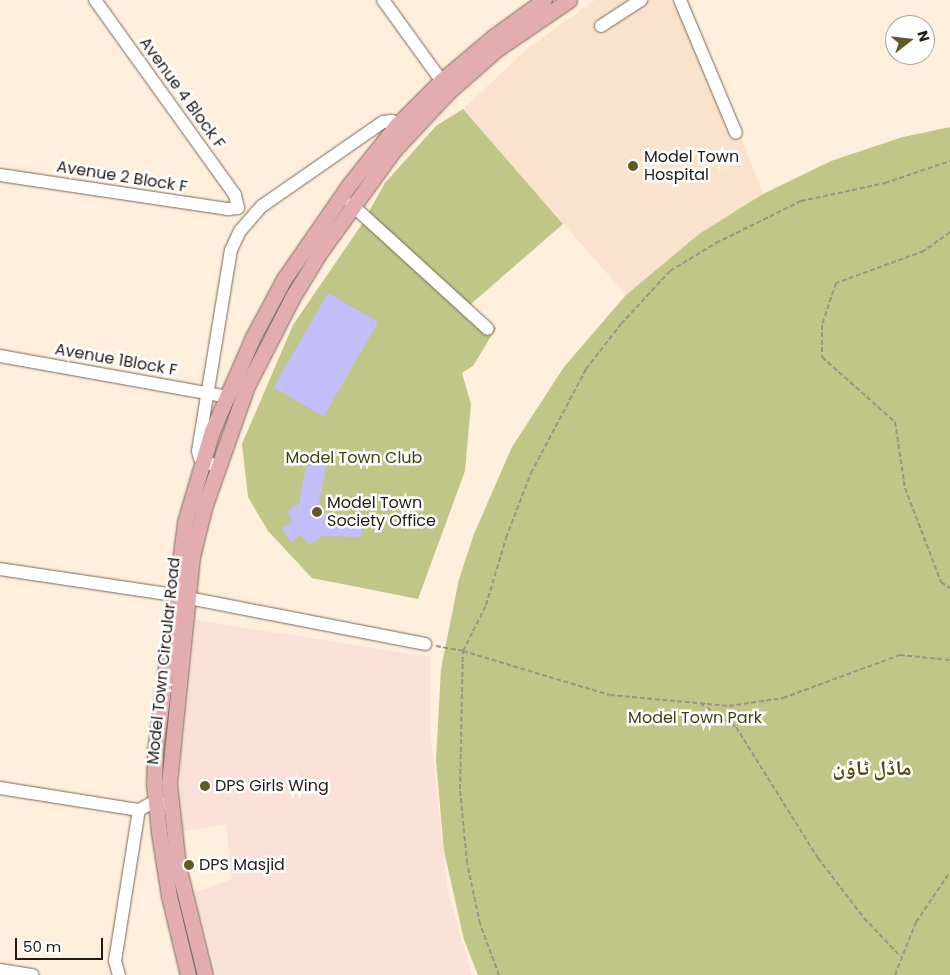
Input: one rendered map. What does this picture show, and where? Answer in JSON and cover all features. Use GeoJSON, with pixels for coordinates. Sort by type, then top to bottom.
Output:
{"type":"FeatureCollection","features":[{"type":"Feature","properties":{"kind":"main road","name":"Model Town Circular Road"},"geometry":{"type":"LineString","coordinates":[[180,597],[217,467],[247,386],[292,298],[352,204],[445,86],[493,37],[544,0]]}},
{"type":"Feature","properties":{"kind":"main road","name":"Model Town Circular Road"},"geometry":{"type":"LineString","coordinates":[[188,975],[169,896],[162,803],[155,751],[180,597],[185,522],[203,460],[227,397],[253,337],[284,279],[334,206],[396,126],[445,86],[569,0]]}},
{"type":"Feature","properties":{"kind":"main road","name":"Model Town Circular Road"},"geometry":{"type":"LineString","coordinates":[[162,803],[205,975]]}},
{"type":"Feature","properties":{"kind":"street","name":"Avenue 4 Block F"},"geometry":{"type":"LineString","coordinates":[[95,0],[235,195],[238,208]]}},
{"type":"Feature","properties":{"kind":"street"},"geometry":{"type":"LineString","coordinates":[[383,0],[445,86]]}},
{"type":"Feature","properties":{"kind":"street"},"geometry":{"type":"LineString","coordinates":[[601,26],[641,0]]}},
{"type":"Feature","properties":{"kind":"street"},"geometry":{"type":"LineString","coordinates":[[680,0],[736,132]]}},
{"type":"Feature","properties":{"kind":"street"},"geometry":{"type":"LineString","coordinates":[[217,467],[203,460],[198,451],[206,392],[231,250],[250,217],[383,122],[392,122],[396,126]]}},
{"type":"Feature","properties":{"kind":"street","name":"Avenue 2 Block F"},"geometry":{"type":"LineString","coordinates":[[0,175],[228,209],[238,208]]}},
{"type":"Feature","properties":{"kind":"street"},"geometry":{"type":"LineString","coordinates":[[352,204],[488,329]]}},
{"type":"Feature","properties":{"kind":"street"},"geometry":{"type":"LineString","coordinates":[[238,208],[250,217]]}},
{"type":"Feature","properties":{"kind":"street","name":"Avenue 1Block F"},"geometry":{"type":"LineString","coordinates":[[0,356],[227,397]]}},
{"type":"Feature","properties":{"kind":"street"},"geometry":{"type":"LineString","coordinates":[[0,569],[180,597],[425,644]]}},
{"type":"Feature","properties":{"kind":"street"},"geometry":{"type":"LineString","coordinates":[[0,788],[140,810],[162,803]]}},
{"type":"Feature","properties":{"kind":"street"},"geometry":{"type":"LineString","coordinates":[[119,975],[115,961],[140,810]]}},
{"type":"Feature","properties":{"kind":"street"},"geometry":{"type":"LineString","coordinates":[[0,970],[33,975]]}},
{"type":"Feature","properties":{"kind":"path"},"geometry":{"type":"LineString","coordinates":[[499,975],[480,924],[467,863],[460,789],[463,651],[486,605],[506,538],[531,472],[586,369],[621,324],[670,271],[716,243],[800,200],[885,183],[950,160]]}},
{"type":"Feature","properties":{"kind":"path"},"geometry":{"type":"LineString","coordinates":[[950,232],[924,251],[836,283],[822,326],[822,357],[895,422],[905,488],[941,582],[950,588]]}},
{"type":"Feature","properties":{"kind":"path"},"geometry":{"type":"LineString","coordinates":[[425,644],[463,651],[610,695],[729,706],[783,698],[900,655],[950,660]]}},
{"type":"Feature","properties":{"kind":"path"},"geometry":{"type":"LineString","coordinates":[[698,702],[736,727],[818,858],[864,918],[901,957]]}},
{"type":"Feature","properties":{"kind":"path"},"geometry":{"type":"LineString","coordinates":[[895,975],[916,922],[950,872]]}},
{"type":"Feature","properties":{"kind":"shaded area","name":"Model Town Hospital"},"geometry":{"type":"Polygon","coordinates":[[[595,0],[688,0],[763,194],[699,234],[626,295],[463,109],[527,49],[595,0]]]}},
{"type":"Feature","properties":{"kind":"shaded area"},"geometry":{"type":"Polygon","coordinates":[[[196,620],[431,657],[430,730],[448,892],[472,975],[217,975],[194,893],[232,879],[226,824],[182,831],[180,770],[196,620]]]}},
{"type":"Feature","properties":{"kind":"green space","name":"Model Town Club"},"geometry":{"type":"Polygon","coordinates":[[[463,109],[563,224],[464,310],[496,328],[473,366],[462,373],[471,404],[465,471],[418,599],[312,578],[268,531],[248,497],[242,444],[293,325],[362,224],[385,183],[436,126],[463,109]]]}},
{"type":"Feature","properties":{"kind":"green space","name":"Model Town Park"},"geometry":{"type":"Polygon","coordinates":[[[950,127],[950,975],[478,975],[464,940],[444,851],[436,760],[441,669],[459,579],[474,534],[512,447],[564,367],[626,295],[699,234],[763,194],[831,161],[903,137],[950,127]]]}},
{"type":"Feature","properties":{"kind":"building"},"geometry":{"type":"Polygon","coordinates":[[[328,293],[378,322],[324,416],[274,387],[328,293]]]}},
{"type":"Feature","properties":{"kind":"building"},"geometry":{"type":"Polygon","coordinates":[[[316,462],[327,465],[319,502],[327,514],[366,517],[360,537],[322,536],[309,545],[301,535],[291,542],[282,528],[292,521],[287,512],[299,503],[306,467],[316,462]]]}},
{"type":"Feature","properties":{"kind":"place","name":"Model Town Hospital"},"geometry":{"type":"Point","coordinates":[633,166]}},
{"type":"Feature","properties":{"kind":"place","name":"Model Town Society Office"},"geometry":{"type":"Point","coordinates":[317,512]}},
{"type":"Feature","properties":{"kind":"place","name":"DPS Girls Wing"},"geometry":{"type":"Point","coordinates":[205,786]}},
{"type":"Feature","properties":{"kind":"place","name":"DPS Masjid"},"geometry":{"type":"Point","coordinates":[189,865]}},
{"type":"Feature","properties":{"kind":"district","name":"ماڈل ٹاؤن"},"geometry":{"type":"Point","coordinates":[872,768]}}]}
